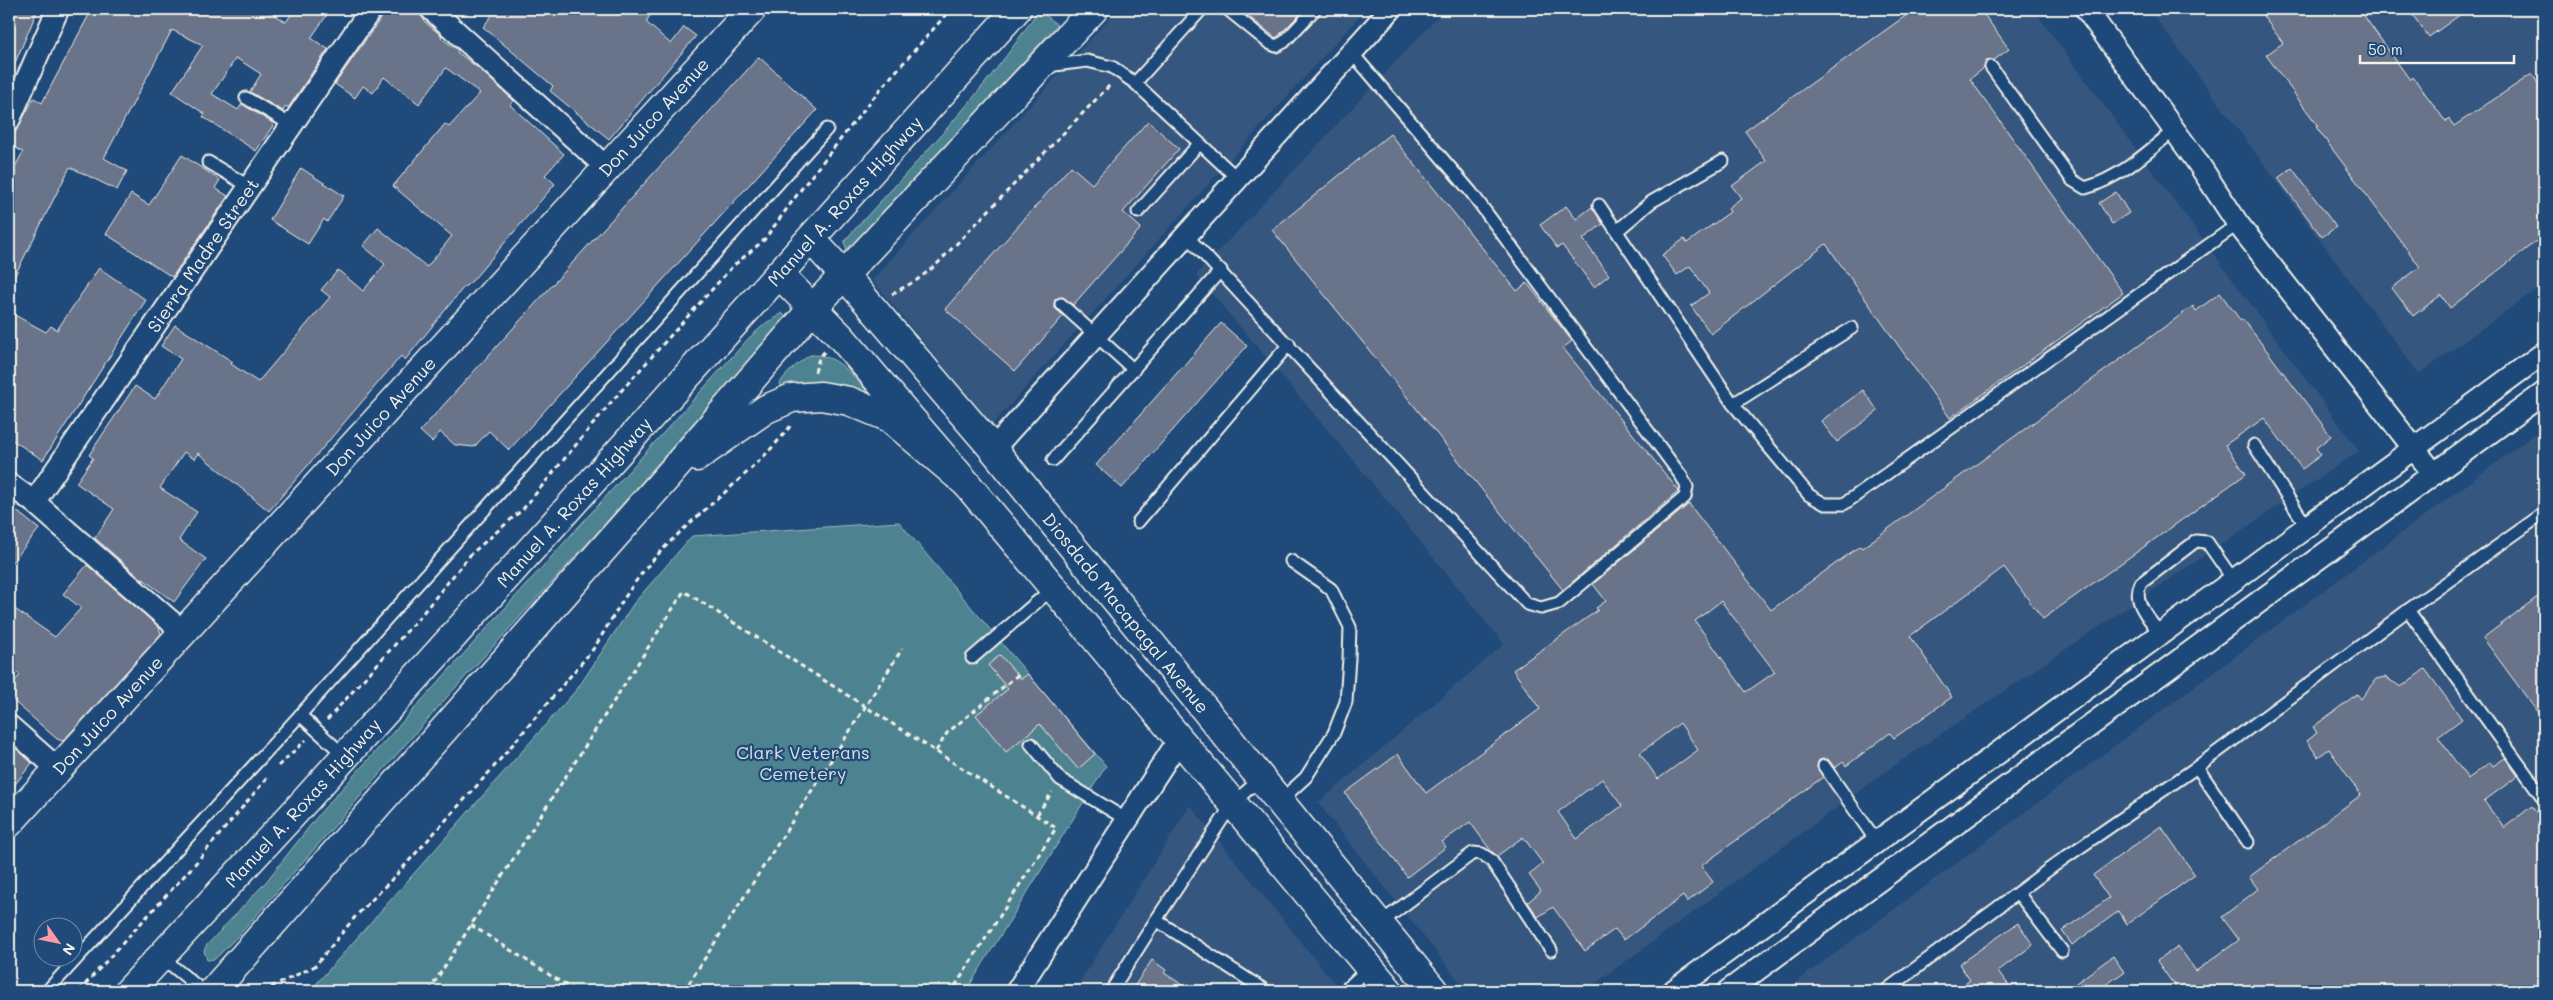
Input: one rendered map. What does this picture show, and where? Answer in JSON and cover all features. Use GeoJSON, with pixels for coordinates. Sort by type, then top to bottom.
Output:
{"type":"FeatureCollection","features":[{"type":"Feature","properties":{"kind":"main road","name":"Don Juico Avenue"},"geometry":{"type":"LineString","coordinates":[[9,824],[752,9]]}},
{"type":"Feature","properties":{"kind":"main road","name":"Manuel A. Roxas Highway"},"geometry":{"type":"LineString","coordinates":[[129,991],[345,756],[1017,9]]}},
{"type":"Feature","properties":{"kind":"main road"},"geometry":{"type":"LineString","coordinates":[[213,991],[666,478],[813,308],[1094,9]]}},
{"type":"Feature","properties":{"kind":"main road","name":"Diosdado Macapagal Avenue"},"geometry":{"type":"LineString","coordinates":[[811,238],[993,449],[1434,991]]}},
{"type":"Feature","properties":{"kind":"main road","name":"Diosdado Macapagal Avenue"},"geometry":{"type":"LineString","coordinates":[[779,274],[841,337],[966,483],[1389,991]]}},
{"type":"Feature","properties":{"kind":"main road"},"geometry":{"type":"LineString","coordinates":[[666,478],[766,409],[792,398],[821,396],[849,400],[890,418],[966,483]]}},
{"type":"Feature","properties":{"kind":"street"},"geometry":{"type":"LineString","coordinates":[[9,120],[58,9]]}},
{"type":"Feature","properties":{"kind":"street","name":"Sierra Madre Street"},"geometry":{"type":"LineString","coordinates":[[34,502],[293,126],[371,9]]}},
{"type":"Feature","properties":{"kind":"street"},"geometry":{"type":"LineString","coordinates":[[993,449],[1391,9]]}},
{"type":"Feature","properties":{"kind":"street"},"geometry":{"type":"LineString","coordinates":[[2086,9],[2174,130],[2238,224],[2434,474]]}},
{"type":"Feature","properties":{"kind":"street"},"geometry":{"type":"LineString","coordinates":[[437,10],[606,167]]}},
{"type":"Feature","properties":{"kind":"street"},"geometry":{"type":"LineString","coordinates":[[1673,991],[2544,353]]}},
{"type":"Feature","properties":{"kind":"street"},"geometry":{"type":"LineString","coordinates":[[1728,991],[2544,393]]}},
{"type":"Feature","properties":{"kind":"street"},"geometry":{"type":"LineString","coordinates":[[9,484],[34,502],[183,632]]}},
{"type":"Feature","properties":{"kind":"street"},"geometry":{"type":"LineString","coordinates":[[9,726],[59,770]]}},
{"type":"Feature","properties":{"kind":"street"},"geometry":{"type":"LineString","coordinates":[[1017,991],[1180,738]]}},
{"type":"Feature","properties":{"kind":"lane"},"geometry":{"type":"LineString","coordinates":[[1135,83],[1202,9]]}},
{"type":"Feature","properties":{"kind":"lane"},"geometry":{"type":"LineString","coordinates":[[1227,9],[1269,43],[1276,46],[1284,42],[1315,9]]}},
{"type":"Feature","properties":{"kind":"lane"},"geometry":{"type":"LineString","coordinates":[[1186,235],[1289,344],[1527,604],[1541,608],[1559,603],[1685,497],[1687,487],[1682,477],[1471,192],[1352,53]]}},
{"type":"Feature","properties":{"kind":"lane"},"geometry":{"type":"LineString","coordinates":[[1040,67],[1097,62],[1112,67],[1135,83],[1238,179]]}},
{"type":"Feature","properties":{"kind":"lane"},"geometry":{"type":"LineString","coordinates":[[1991,67],[2072,180],[2085,188],[2098,184],[2137,162],[2174,130]]}},
{"type":"Feature","properties":{"kind":"lane"},"geometry":{"type":"LineString","coordinates":[[246,98],[293,126]]}},
{"type":"Feature","properties":{"kind":"lane"},"geometry":{"type":"LineString","coordinates":[[47,991],[300,715],[827,129]]}},
{"type":"Feature","properties":{"kind":"lane"},"geometry":{"type":"LineString","coordinates":[[1138,212],[1199,144]]}},
{"type":"Feature","properties":{"kind":"lane"},"geometry":{"type":"LineString","coordinates":[[1617,231],[1651,202],[1722,161]]}},
{"type":"Feature","properties":{"kind":"lane"},"geometry":{"type":"LineString","coordinates":[[208,162],[250,188]]}},
{"type":"Feature","properties":{"kind":"lane"},"geometry":{"type":"LineString","coordinates":[[1599,205],[1734,404],[1809,495],[1825,504],[1844,504],[2238,224]]}},
{"type":"Feature","properties":{"kind":"lane"},"geometry":{"type":"LineString","coordinates":[[1053,460],[1220,270]]}},
{"type":"Feature","properties":{"kind":"lane"},"geometry":{"type":"LineString","coordinates":[[1061,304],[1134,370]]}},
{"type":"Feature","properties":{"kind":"lane"},"geometry":{"type":"LineString","coordinates":[[1734,404],[1852,328]]}},
{"type":"Feature","properties":{"kind":"lane"},"geometry":{"type":"LineString","coordinates":[[1138,522],[1289,344]]}},
{"type":"Feature","properties":{"kind":"lane"},"geometry":{"type":"LineString","coordinates":[[2254,445],[2307,527]]}},
{"type":"Feature","properties":{"kind":"lane"},"geometry":{"type":"LineString","coordinates":[[1885,991],[2018,893],[2197,767],[2408,610],[2544,513]]}},
{"type":"Feature","properties":{"kind":"lane"},"geometry":{"type":"LineString","coordinates":[[2160,634],[2137,600],[2137,590],[2141,583],[2196,541],[2207,542],[2234,581]]}},
{"type":"Feature","properties":{"kind":"lane"},"geometry":{"type":"LineString","coordinates":[[1279,802],[1306,777],[1334,733],[1346,702],[1349,658],[1350,627],[1331,589],[1290,561]]}},
{"type":"Feature","properties":{"kind":"lane"},"geometry":{"type":"LineString","coordinates":[[972,658],[1052,588]]}},
{"type":"Feature","properties":{"kind":"lane"},"geometry":{"type":"LineString","coordinates":[[2408,610],[2544,799]]}},
{"type":"Feature","properties":{"kind":"lane"},"geometry":{"type":"LineString","coordinates":[[300,715],[345,756]]}},
{"type":"Feature","properties":{"kind":"lane"},"geometry":{"type":"LineString","coordinates":[[1031,744],[1060,779],[1127,820]]}},
{"type":"Feature","properties":{"kind":"lane"},"geometry":{"type":"LineString","coordinates":[[1824,766],[1877,842]]}},
{"type":"Feature","properties":{"kind":"lane"},"geometry":{"type":"LineString","coordinates":[[2197,767],[2248,842]]}},
{"type":"Feature","properties":{"kind":"lane"},"geometry":{"type":"LineString","coordinates":[[1111,991],[1234,803],[1260,779]]}},
{"type":"Feature","properties":{"kind":"lane"},"geometry":{"type":"LineString","coordinates":[[1379,924],[1473,853],[1482,854],[1491,860],[1551,950]]}},
{"type":"Feature","properties":{"kind":"lane"},"geometry":{"type":"LineString","coordinates":[[2018,893],[2062,951]]}},
{"type":"Feature","properties":{"kind":"lane"},"geometry":{"type":"LineString","coordinates":[[1156,920],[1266,991]]}},
{"type":"Feature","properties":{"kind":"lane"},"geometry":{"type":"LineString","coordinates":[[160,956],[203,991]]}},
{"type":"Feature","properties":{"kind":"lane"},"geometry":{"type":"LineString","coordinates":[[1344,991],[1370,968]]}},
{"type":"Feature","properties":{"kind":"path"},"geometry":{"type":"LineString","coordinates":[[549,479],[613,400],[732,267],[764,240],[804,184],[882,88],[951,9]]}},
{"type":"Feature","properties":{"kind":"path"},"geometry":{"type":"LineString","coordinates":[[885,298],[917,280],[936,265],[1121,73]]}},
{"type":"Feature","properties":{"kind":"path"},"geometry":{"type":"LineString","coordinates":[[263,991],[307,971],[321,960],[355,917],[398,873],[492,769],[594,648],[606,625],[647,567],[770,450],[794,422],[808,397],[821,355]]}},
{"type":"Feature","properties":{"kind":"path"},"geometry":{"type":"LineString","coordinates":[[429,991],[684,591],[1056,828],[952,991]]}},
{"type":"Feature","properties":{"kind":"path"},"geometry":{"type":"LineString","coordinates":[[684,991],[902,649]]}},
{"type":"Feature","properties":{"kind":"path"},"geometry":{"type":"LineString","coordinates":[[936,751],[946,733],[1019,674]]}},
{"type":"Feature","properties":{"kind":"path"},"geometry":{"type":"LineString","coordinates":[[1037,815],[1060,779]]}},
{"type":"Feature","properties":{"kind":"path"},"geometry":{"type":"LineString","coordinates":[[471,926],[575,991]]}},
{"type":"Feature","properties":{"kind":"shaded area"},"geometry":{"type":"Polygon","coordinates":[[[1118,9],[1366,9],[992,425],[872,280],[1118,9]]]}},
{"type":"Feature","properties":{"kind":"shaded area"},"geometry":{"type":"Polygon","coordinates":[[[1445,9],[2033,9],[2359,451],[1898,763],[1585,991],[1467,991],[1318,803],[1504,644],[1364,473],[1196,275],[1445,9]]]}},
{"type":"Feature","properties":{"kind":"shaded area"},"geometry":{"type":"Polygon","coordinates":[[[2149,9],[2544,9],[2544,284],[2419,374],[2149,9]]]}},
{"type":"Feature","properties":{"kind":"shaded area"},"geometry":{"type":"Polygon","coordinates":[[[2544,427],[2544,991],[1784,991],[2544,427]]]}},
{"type":"Feature","properties":{"kind":"shaded area"},"geometry":{"type":"Polygon","coordinates":[[[1190,805],[1341,991],[1074,991],[1190,805]]]}},
{"type":"Feature","properties":{"kind":"green space"},"geometry":{"type":"Polygon","coordinates":[[[1039,9],[1057,25],[850,250],[847,249],[844,243],[846,239],[972,99],[1018,40],[1039,9]]]}},
{"type":"Feature","properties":{"kind":"green space"},"geometry":{"type":"Polygon","coordinates":[[[782,313],[786,317],[784,320],[595,535],[448,696],[241,933],[215,959],[207,960],[204,951],[206,946],[265,883],[320,813],[749,338],[766,323],[782,313]]]}},
{"type":"Feature","properties":{"kind":"green space"},"geometry":{"type":"Polygon","coordinates":[[[810,355],[819,355],[842,365],[866,390],[866,393],[863,395],[781,388],[780,383],[786,375],[810,355]]]}},
{"type":"Feature","properties":{"kind":"green space","name":"Clark Veterans Cemetery"},"geometry":{"type":"Polygon","coordinates":[[[899,522],[1106,766],[966,991],[310,991],[578,688],[634,603],[692,536],[899,522]]]}},
{"type":"Feature","properties":{"kind":"building"},"geometry":{"type":"Polygon","coordinates":[[[9,9],[38,9],[9,77],[9,9]]]}},
{"type":"Feature","properties":{"kind":"building"},"geometry":{"type":"Polygon","coordinates":[[[92,9],[266,9],[286,22],[295,9],[331,9],[311,38],[328,49],[288,108],[286,106],[283,111],[250,92],[261,74],[236,58],[212,94],[238,110],[242,104],[274,124],[256,151],[203,117],[205,114],[172,92],[203,45],[172,30],[104,158],[127,171],[117,190],[70,167],[9,287],[9,178],[23,152],[9,144],[34,98],[42,103],[92,9]]]}},
{"type":"Feature","properties":{"kind":"building"},"geometry":{"type":"Polygon","coordinates":[[[387,9],[411,9],[421,15],[425,22],[442,36],[441,38],[458,50],[457,52],[477,67],[514,101],[510,105],[564,154],[545,175],[555,184],[472,281],[463,288],[405,360],[401,356],[269,511],[198,453],[194,459],[184,452],[160,488],[197,512],[179,540],[206,559],[174,602],[143,579],[144,581],[95,538],[114,509],[76,483],[93,458],[89,455],[135,386],[155,399],[181,359],[161,346],[175,325],[233,362],[231,364],[258,382],[330,297],[321,290],[338,270],[363,291],[385,264],[363,246],[378,228],[427,267],[452,236],[393,186],[445,124],[449,127],[480,93],[446,68],[419,104],[384,77],[373,93],[363,86],[355,98],[335,84],[387,9]]]}},
{"type":"Feature","properties":{"kind":"building"},"geometry":{"type":"Polygon","coordinates":[[[497,9],[654,9],[646,22],[671,44],[684,27],[696,36],[609,139],[550,91],[553,86],[483,27],[497,9]]]}},
{"type":"Feature","properties":{"kind":"building"},"geometry":{"type":"Polygon","coordinates":[[[1239,9],[1305,9],[1276,38],[1239,9]]]}},
{"type":"Feature","properties":{"kind":"building"},"geometry":{"type":"Polygon","coordinates":[[[1915,9],[1980,9],[2009,49],[1994,60],[1986,61],[1984,68],[1970,79],[2123,293],[1950,418],[1826,244],[1711,334],[1691,306],[1709,293],[1690,266],[1677,275],[1662,255],[1684,239],[1687,243],[1730,212],[1728,208],[1741,198],[1732,186],[1766,161],[1745,131],[1915,9]]]}},
{"type":"Feature","properties":{"kind":"building"},"geometry":{"type":"Polygon","coordinates":[[[2258,9],[2359,9],[2410,80],[2413,77],[2446,122],[2449,119],[2454,126],[2532,74],[2544,93],[2544,235],[2450,308],[2441,295],[2413,316],[2392,288],[2420,267],[2316,127],[2318,126],[2266,55],[2283,43],[2258,9]]]}},
{"type":"Feature","properties":{"kind":"building"},"geometry":{"type":"Polygon","coordinates":[[[2408,9],[2468,9],[2429,37],[2408,9]]]}},
{"type":"Feature","properties":{"kind":"building"},"geometry":{"type":"Polygon","coordinates":[[[759,57],[817,110],[509,450],[489,431],[474,447],[455,445],[440,432],[432,442],[420,431],[759,57]]]}},
{"type":"Feature","properties":{"kind":"building"},"geometry":{"type":"Polygon","coordinates":[[[1148,121],[1179,149],[1123,212],[1141,228],[1073,305],[1063,297],[1055,299],[1054,307],[1063,316],[1015,371],[945,309],[1071,166],[1092,184],[1148,121]]]}},
{"type":"Feature","properties":{"kind":"building"},"geometry":{"type":"Polygon","coordinates":[[[1390,134],[1517,291],[1527,283],[1572,341],[1563,348],[1679,491],[1563,590],[1272,230],[1390,134]]]}},
{"type":"Feature","properties":{"kind":"building"},"geometry":{"type":"Polygon","coordinates":[[[182,155],[220,180],[215,188],[228,196],[172,277],[106,234],[131,194],[149,205],[182,155]]]}},
{"type":"Feature","properties":{"kind":"building"},"geometry":{"type":"Polygon","coordinates":[[[301,168],[344,196],[327,222],[324,219],[308,244],[270,220],[301,168]]]}},
{"type":"Feature","properties":{"kind":"building"},"geometry":{"type":"Polygon","coordinates":[[[2292,168],[2336,227],[2322,237],[2278,178],[2292,168]]]}},
{"type":"Feature","properties":{"kind":"building"},"geometry":{"type":"Polygon","coordinates":[[[2116,192],[2129,213],[2112,224],[2099,203],[2116,192]]]}},
{"type":"Feature","properties":{"kind":"building"},"geometry":{"type":"Polygon","coordinates":[[[1566,206],[1576,219],[1592,207],[1603,224],[1583,239],[1609,275],[1594,287],[1562,245],[1557,248],[1540,225],[1566,206]]]}},
{"type":"Feature","properties":{"kind":"building"},"geometry":{"type":"Polygon","coordinates":[[[99,268],[146,300],[43,460],[9,438],[9,312],[46,332],[51,326],[57,330],[99,268]]]}},
{"type":"Feature","properties":{"kind":"building"},"geometry":{"type":"Polygon","coordinates":[[[2220,293],[2241,321],[2243,319],[2331,436],[2316,448],[2321,455],[2302,469],[2264,418],[2225,445],[2246,474],[2043,619],[2004,567],[1910,636],[1952,697],[1894,738],[1890,733],[1846,766],[1843,762],[1835,768],[1828,759],[1819,760],[1817,767],[1823,777],[1701,866],[1713,882],[1687,902],[1683,896],[1624,940],[1615,929],[1585,951],[1553,907],[1538,917],[1528,902],[1541,891],[1529,875],[1543,864],[1523,837],[1497,856],[1491,851],[1470,822],[1442,842],[1446,847],[1407,877],[1345,793],[1398,754],[1426,793],[1540,709],[1513,670],[1598,610],[1596,608],[1606,601],[1593,584],[1689,504],[1771,610],[1860,546],[1862,548],[2193,306],[2196,311],[2220,293]],[[1721,601],[1695,621],[1746,692],[1775,672],[1721,601]],[[1680,723],[1640,753],[1658,779],[1698,750],[1680,723]],[[1602,779],[1558,812],[1577,839],[1622,806],[1602,779]]]}},
{"type":"Feature","properties":{"kind":"building"},"geometry":{"type":"Polygon","coordinates":[[[1221,323],[1247,346],[1122,488],[1096,465],[1221,323]]]}},
{"type":"Feature","properties":{"kind":"building"},"geometry":{"type":"Polygon","coordinates":[[[1863,390],[1878,411],[1837,442],[1821,421],[1863,390]]]}},
{"type":"Feature","properties":{"kind":"building"},"geometry":{"type":"Polygon","coordinates":[[[9,505],[39,529],[9,566],[9,505]]]}},
{"type":"Feature","properties":{"kind":"building"},"geometry":{"type":"Polygon","coordinates":[[[87,565],[159,627],[161,634],[63,741],[57,739],[9,697],[9,688],[20,675],[9,668],[9,605],[55,637],[81,608],[63,594],[87,565]]]}},
{"type":"Feature","properties":{"kind":"building"},"geometry":{"type":"Polygon","coordinates":[[[2544,592],[2544,721],[2483,638],[2544,592]]]}},
{"type":"Feature","properties":{"kind":"building"},"geometry":{"type":"Polygon","coordinates":[[[1000,655],[1021,679],[1028,674],[1095,754],[1078,769],[1040,724],[1006,752],[976,715],[1008,689],[988,665],[1000,655]]]}},
{"type":"Feature","properties":{"kind":"building"},"geometry":{"type":"Polygon","coordinates":[[[2425,669],[2462,719],[2438,737],[2468,779],[2490,762],[2493,766],[2505,758],[2518,776],[2484,801],[2504,828],[2532,806],[2544,821],[2544,991],[2178,991],[2157,961],[2178,946],[2196,971],[2239,940],[2222,917],[2258,889],[2249,877],[2361,795],[2329,749],[2318,757],[2307,741],[2317,733],[2313,727],[2357,694],[2361,699],[2376,679],[2385,677],[2401,687],[2425,669]]]}},
{"type":"Feature","properties":{"kind":"building"},"geometry":{"type":"Polygon","coordinates":[[[9,742],[32,763],[9,792],[9,742]]]}},
{"type":"Feature","properties":{"kind":"building"},"geometry":{"type":"Polygon","coordinates":[[[2161,826],[2195,875],[2127,924],[2119,911],[2072,945],[2062,931],[2109,898],[2093,875],[2161,826]]]}},
{"type":"Feature","properties":{"kind":"building"},"geometry":{"type":"Polygon","coordinates":[[[2018,923],[2033,945],[1998,971],[2013,991],[1955,991],[1970,980],[1959,964],[2018,923]]]}},
{"type":"Feature","properties":{"kind":"building"},"geometry":{"type":"Polygon","coordinates":[[[2113,956],[2124,972],[2097,991],[2065,991],[2113,956]]]}},
{"type":"Feature","properties":{"kind":"building"},"geometry":{"type":"Polygon","coordinates":[[[1152,960],[1166,970],[1164,973],[1192,991],[1131,991],[1152,960]]]}}]}
